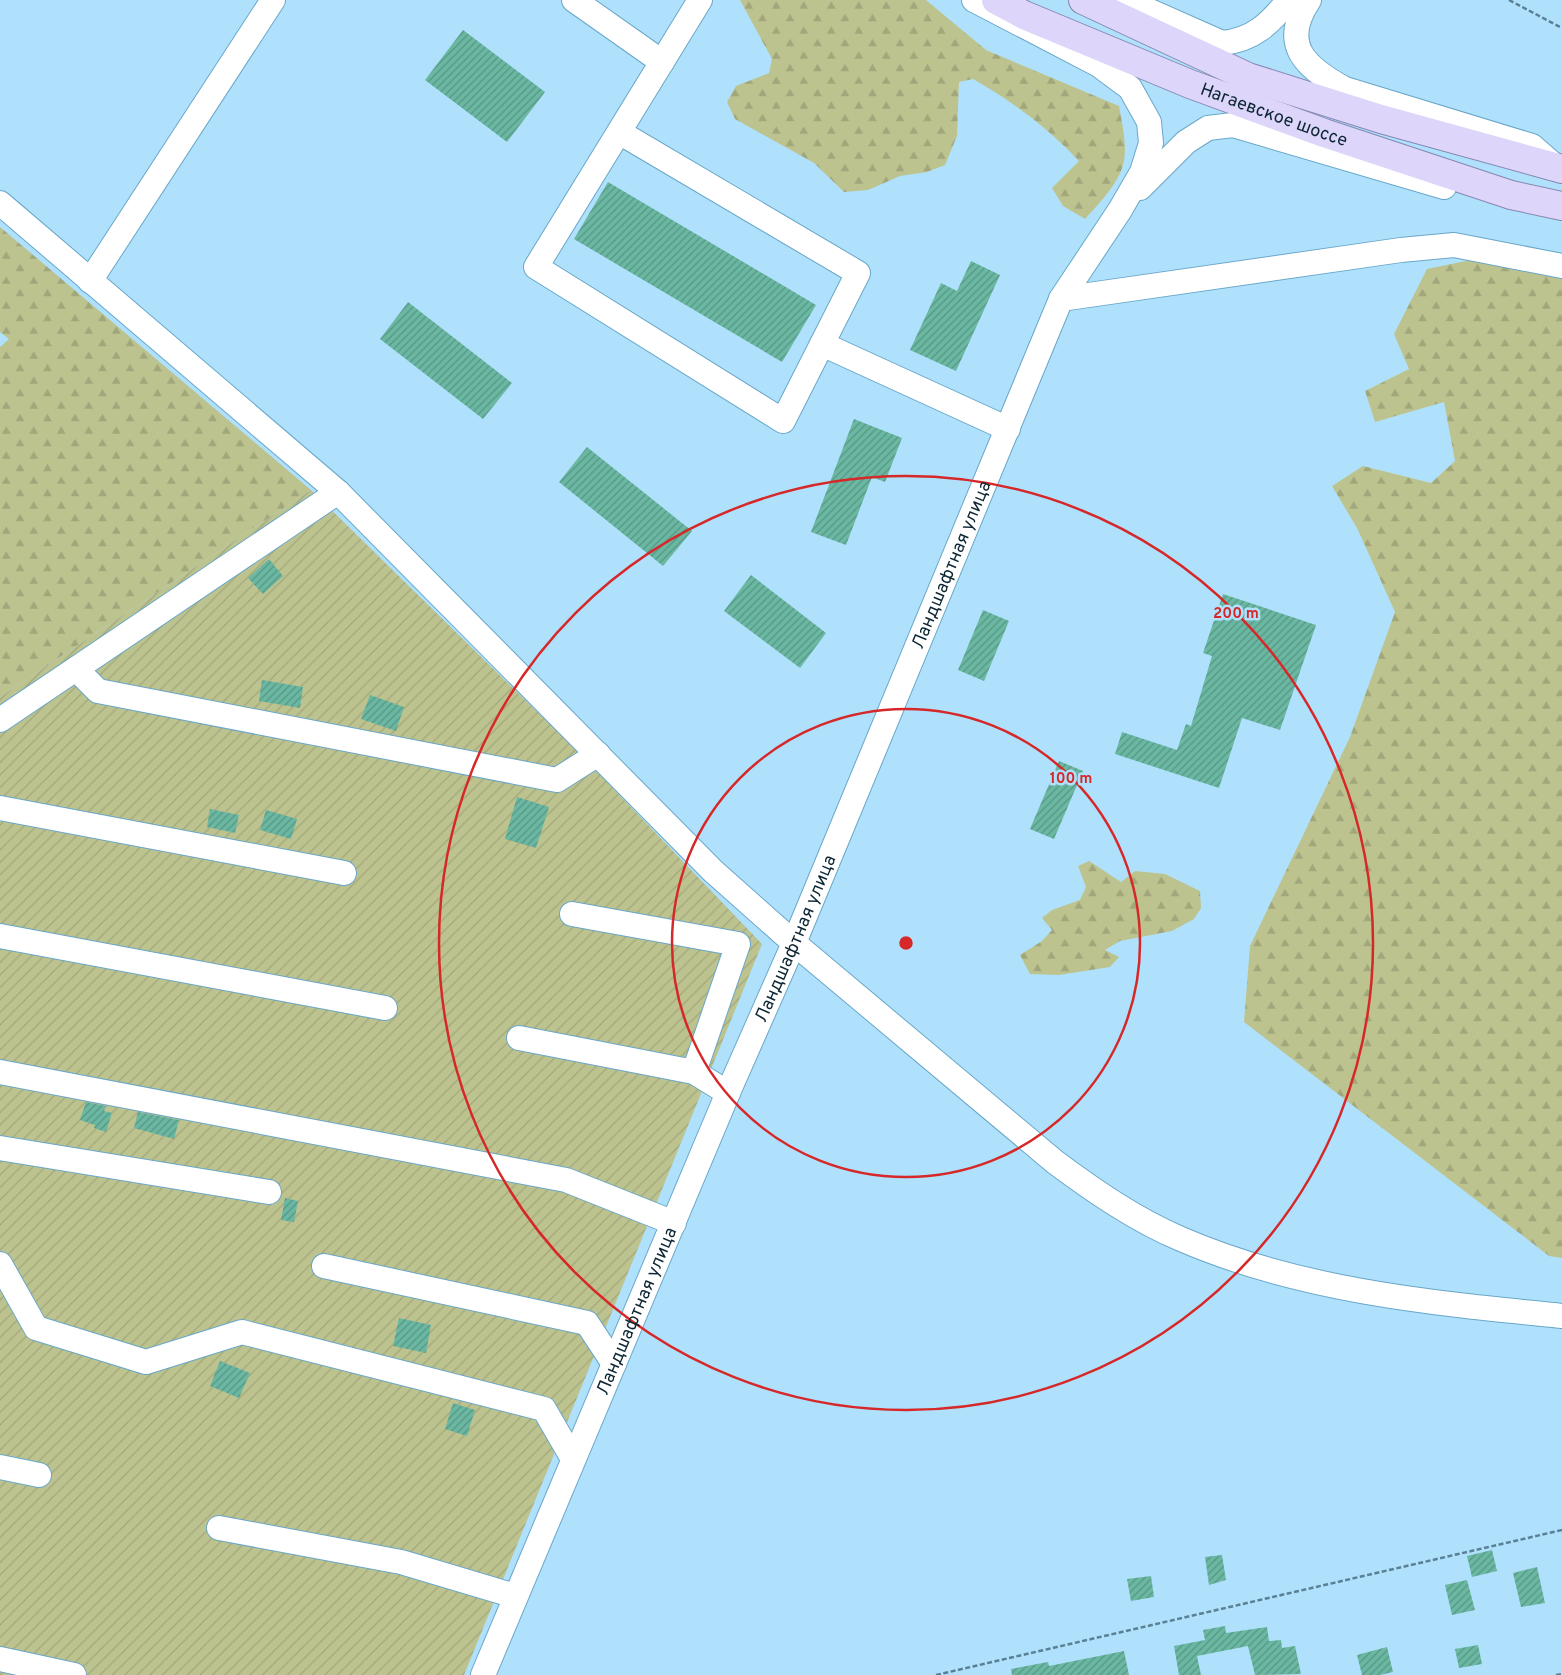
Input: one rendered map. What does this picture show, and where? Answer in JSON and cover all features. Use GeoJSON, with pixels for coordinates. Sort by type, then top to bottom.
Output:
{"type":"FeatureCollection","features":[{"type":"Feature","properties":{"kind":"main road","name":"Нагаевское шоссе"},"geometry":{"type":"LineString","coordinates":[[996,0],[1024,15],[1190,84],[1324,133],[1511,195],[1562,206]]}},
{"type":"Feature","properties":{"kind":"main road","name":"Нагаевское шоссе"},"geometry":{"type":"LineString","coordinates":[[1082,0],[1248,77],[1381,119],[1560,169]]}},
{"type":"Feature","properties":{"kind":"street"},"geometry":{"type":"LineString","coordinates":[[90,280],[273,0]]}},
{"type":"Feature","properties":{"kind":"street"},"geometry":{"type":"LineString","coordinates":[[574,0],[662,62]]}},
{"type":"Feature","properties":{"kind":"street"},"geometry":{"type":"LineString","coordinates":[[619,132],[858,274],[783,421],[536,267],[700,0]]}},
{"type":"Feature","properties":{"kind":"street"},"geometry":{"type":"LineString","coordinates":[[974,0],[1099,65],[1130,88],[1149,122],[1151,143],[1142,172],[1120,210]]}},
{"type":"Feature","properties":{"kind":"street"},"geometry":{"type":"LineString","coordinates":[[1125,0],[1222,43],[1237,42],[1255,34],[1270,23],[1290,0]]}},
{"type":"Feature","properties":{"kind":"street"},"geometry":{"type":"LineString","coordinates":[[1309,0],[1297,27],[1298,48],[1306,64],[1321,76],[1345,89],[1532,146],[1560,169]]}},
{"type":"Feature","properties":{"kind":"street"},"geometry":{"type":"LineString","coordinates":[[1120,210],[1156,170],[1186,142],[1208,128],[1233,125],[1480,199],[1511,195]]}},
{"type":"Feature","properties":{"kind":"street"},"geometry":{"type":"LineString","coordinates":[[0,203],[338,492],[713,871],[794,943],[1055,1162],[1089,1187],[1141,1219],[1181,1239],[1241,1260],[1308,1280],[1381,1295],[1562,1316]]}},
{"type":"Feature","properties":{"kind":"street","name":"Ландшафтная улица"},"geometry":{"type":"LineString","coordinates":[[483,1675],[728,1093],[794,943],[1062,300],[1120,210]]}},
{"type":"Feature","properties":{"kind":"street"},"geometry":{"type":"LineString","coordinates":[[1062,300],[1401,250],[1454,245],[1562,266]]}},
{"type":"Feature","properties":{"kind":"street"},"geometry":{"type":"LineString","coordinates":[[822,344],[1008,429]]}},
{"type":"Feature","properties":{"kind":"street"},"geometry":{"type":"LineString","coordinates":[[0,720],[338,492]]}},
{"type":"Feature","properties":{"kind":"street"},"geometry":{"type":"LineString","coordinates":[[76,669],[98,691],[557,780],[598,754]]}},
{"type":"Feature","properties":{"kind":"street"},"geometry":{"type":"LineString","coordinates":[[0,808],[344,874]]}},
{"type":"Feature","properties":{"kind":"street"},"geometry":{"type":"LineString","coordinates":[[572,914],[738,944],[694,1072]]}},
{"type":"Feature","properties":{"kind":"street"},"geometry":{"type":"LineString","coordinates":[[0,936],[385,1008]]}},
{"type":"Feature","properties":{"kind":"street"},"geometry":{"type":"LineString","coordinates":[[519,1038],[694,1072],[728,1093]]}},
{"type":"Feature","properties":{"kind":"street"},"geometry":{"type":"LineString","coordinates":[[0,1072],[566,1180],[674,1223]]}},
{"type":"Feature","properties":{"kind":"street"},"geometry":{"type":"LineString","coordinates":[[0,1148],[269,1192]]}},
{"type":"Feature","properties":{"kind":"street"},"geometry":{"type":"LineString","coordinates":[[0,1264],[36,1328],[146,1362],[242,1332],[544,1409],[574,1459]]}},
{"type":"Feature","properties":{"kind":"street"},"geometry":{"type":"LineString","coordinates":[[324,1266],[587,1323],[614,1364]]}},
{"type":"Feature","properties":{"kind":"street"},"geometry":{"type":"LineString","coordinates":[[0,1467],[39,1475]]}},
{"type":"Feature","properties":{"kind":"street"},"geometry":{"type":"LineString","coordinates":[[219,1528],[401,1562],[515,1596]]}},
{"type":"Feature","properties":{"kind":"street"},"geometry":{"type":"LineString","coordinates":[[0,1659],[74,1675]]}},
{"type":"Feature","properties":{"kind":"path"},"geometry":{"type":"LineString","coordinates":[[1509,0],[1562,28]]}},
{"type":"Feature","properties":{"kind":"path"},"geometry":{"type":"LineString","coordinates":[[936,1675],[1562,1530]]}},
{"type":"Feature","properties":{"kind":"path"},"geometry":{"type":"LineString","coordinates":[[1556,1675],[1562,1674]]}},
{"type":"Feature","properties":{"kind":"green space"},"geometry":{"type":"Polygon","coordinates":[[[740,0],[926,0],[986,50],[1119,106],[1125,151],[1123,165],[1117,179],[1107,194],[1085,219],[1063,206],[1052,188],[1079,161],[1055,137],[1029,116],[1002,96],[973,79],[959,82],[957,136],[945,165],[927,172],[900,176],[868,190],[844,192],[814,163],[735,119],[727,102],[736,86],[769,73],[772,59],[740,0]]]}},
{"type":"Feature","properties":{"kind":"green space"},"geometry":{"type":"Polygon","coordinates":[[[0,227],[311,490],[0,697],[0,347],[9,339],[0,332],[0,227]]]}},
{"type":"Feature","properties":{"kind":"green space"},"geometry":{"type":"Polygon","coordinates":[[[1485,257],[1562,264],[1562,1258],[1549,1256],[1244,1022],[1250,946],[1350,737],[1395,612],[1357,528],[1332,486],[1363,466],[1431,483],[1455,461],[1444,402],[1375,422],[1365,391],[1409,369],[1394,334],[1427,269],[1485,257]]]}},
{"type":"Feature","properties":{"kind":"green space"},"geometry":{"type":"Polygon","coordinates":[[[311,490],[580,754],[762,944],[464,1675],[0,1675],[0,697],[311,490]]]}},
{"type":"Feature","properties":{"kind":"green space"},"geometry":{"type":"Polygon","coordinates":[[[1089,861],[1121,882],[1135,871],[1165,874],[1200,891],[1201,908],[1194,919],[1172,931],[1120,941],[1105,950],[1119,957],[1110,967],[1059,975],[1030,974],[1020,955],[1042,941],[1052,930],[1042,918],[1052,910],[1080,900],[1086,887],[1078,866],[1089,861]]]}},
{"type":"Feature","properties":{"kind":"building"},"geometry":{"type":"Polygon","coordinates":[[[463,30],[545,92],[507,142],[425,80],[463,30]]]}},
{"type":"Feature","properties":{"kind":"building"},"geometry":{"type":"Polygon","coordinates":[[[608,182],[816,305],[782,362],[574,239],[608,182]]]}},
{"type":"Feature","properties":{"kind":"building"},"geometry":{"type":"Polygon","coordinates":[[[971,261],[1000,275],[956,371],[910,350],[941,283],[957,291],[971,261]]]}},
{"type":"Feature","properties":{"kind":"building"},"geometry":{"type":"Polygon","coordinates":[[[408,302],[512,383],[483,419],[380,339],[408,302]]]}},
{"type":"Feature","properties":{"kind":"building"},"geometry":{"type":"Polygon","coordinates":[[[854,419],[902,438],[885,482],[872,477],[846,545],[811,532],[854,419]]]}},
{"type":"Feature","properties":{"kind":"building"},"geometry":{"type":"Polygon","coordinates":[[[587,447],[692,531],[663,566],[559,482],[587,447]]]}},
{"type":"Feature","properties":{"kind":"building"},"geometry":{"type":"Polygon","coordinates":[[[269,559],[283,576],[263,594],[248,578],[269,559]]]}},
{"type":"Feature","properties":{"kind":"building"},"geometry":{"type":"Polygon","coordinates":[[[751,575],[826,633],[800,668],[724,611],[751,575]]]}},
{"type":"Feature","properties":{"kind":"building"},"geometry":{"type":"Polygon","coordinates":[[[1223,594],[1316,625],[1280,730],[1242,718],[1219,788],[1115,754],[1122,732],[1177,750],[1186,724],[1191,726],[1212,656],[1203,653],[1223,594]]]}},
{"type":"Feature","properties":{"kind":"building"},"geometry":{"type":"Polygon","coordinates":[[[983,610],[1009,621],[984,681],[958,670],[983,610]]]}},
{"type":"Feature","properties":{"kind":"building"},"geometry":{"type":"Polygon","coordinates":[[[262,680],[303,687],[300,708],[259,701],[262,680]]]}},
{"type":"Feature","properties":{"kind":"building"},"geometry":{"type":"Polygon","coordinates":[[[370,695],[404,707],[396,731],[361,719],[370,695]]]}},
{"type":"Feature","properties":{"kind":"building"},"geometry":{"type":"Polygon","coordinates":[[[1059,761],[1083,771],[1054,839],[1030,829],[1059,761]]]}},
{"type":"Feature","properties":{"kind":"building"},"geometry":{"type":"Polygon","coordinates":[[[517,797],[549,807],[536,848],[505,839],[517,797]]]}},
{"type":"Feature","properties":{"kind":"building"},"geometry":{"type":"Polygon","coordinates":[[[210,809],[239,815],[235,833],[207,827],[210,809]]]}},
{"type":"Feature","properties":{"kind":"building"},"geometry":{"type":"Polygon","coordinates":[[[266,810],[297,819],[291,839],[260,830],[266,810]]]}},
{"type":"Feature","properties":{"kind":"building"},"geometry":{"type":"Polygon","coordinates":[[[86,1102],[106,1106],[104,1111],[112,1113],[106,1132],[94,1128],[95,1125],[80,1120],[86,1102]]]}},
{"type":"Feature","properties":{"kind":"building"},"geometry":{"type":"Polygon","coordinates":[[[138,1112],[179,1120],[174,1139],[134,1128],[138,1112]]]}},
{"type":"Feature","properties":{"kind":"building"},"geometry":{"type":"Polygon","coordinates":[[[285,1198],[298,1201],[294,1222],[281,1220],[285,1198]]]}},
{"type":"Feature","properties":{"kind":"building"},"geometry":{"type":"Polygon","coordinates":[[[399,1318],[431,1325],[426,1353],[393,1346],[399,1318]]]}},
{"type":"Feature","properties":{"kind":"building"},"geometry":{"type":"Polygon","coordinates":[[[220,1361],[250,1373],[239,1398],[210,1386],[220,1361]]]}},
{"type":"Feature","properties":{"kind":"building"},"geometry":{"type":"Polygon","coordinates":[[[453,1403],[475,1410],[467,1436],[445,1429],[453,1403]]]}},
{"type":"Feature","properties":{"kind":"building"},"geometry":{"type":"Polygon","coordinates":[[[1492,1550],[1497,1571],[1472,1577],[1467,1556],[1492,1550]]]}},
{"type":"Feature","properties":{"kind":"building"},"geometry":{"type":"Polygon","coordinates":[[[1222,1555],[1226,1580],[1209,1585],[1205,1557],[1222,1555]]]}},
{"type":"Feature","properties":{"kind":"building"},"geometry":{"type":"Polygon","coordinates":[[[1537,1567],[1545,1603],[1521,1607],[1513,1573],[1537,1567]]]}},
{"type":"Feature","properties":{"kind":"building"},"geometry":{"type":"Polygon","coordinates":[[[1151,1576],[1154,1597],[1131,1601],[1127,1579],[1151,1576]]]}},
{"type":"Feature","properties":{"kind":"building"},"geometry":{"type":"Polygon","coordinates":[[[1467,1580],[1475,1610],[1452,1615],[1445,1585],[1467,1580]]]}},
{"type":"Feature","properties":{"kind":"building"},"geometry":{"type":"Polygon","coordinates":[[[1225,1626],[1226,1633],[1267,1627],[1269,1641],[1281,1640],[1282,1648],[1295,1646],[1301,1674],[1255,1675],[1248,1646],[1197,1656],[1201,1675],[1179,1675],[1174,1646],[1205,1640],[1203,1630],[1225,1626]]]}},
{"type":"Feature","properties":{"kind":"building"},"geometry":{"type":"Polygon","coordinates":[[[1478,1645],[1482,1664],[1459,1668],[1455,1649],[1478,1645]]]}},
{"type":"Feature","properties":{"kind":"building"},"geometry":{"type":"Polygon","coordinates":[[[1387,1647],[1393,1672],[1380,1675],[1362,1675],[1357,1655],[1387,1647]]]}},
{"type":"Feature","properties":{"kind":"building"},"geometry":{"type":"Polygon","coordinates":[[[1124,1651],[1129,1675],[1012,1675],[1011,1669],[1048,1662],[1049,1666],[1124,1651]]]}}]}
